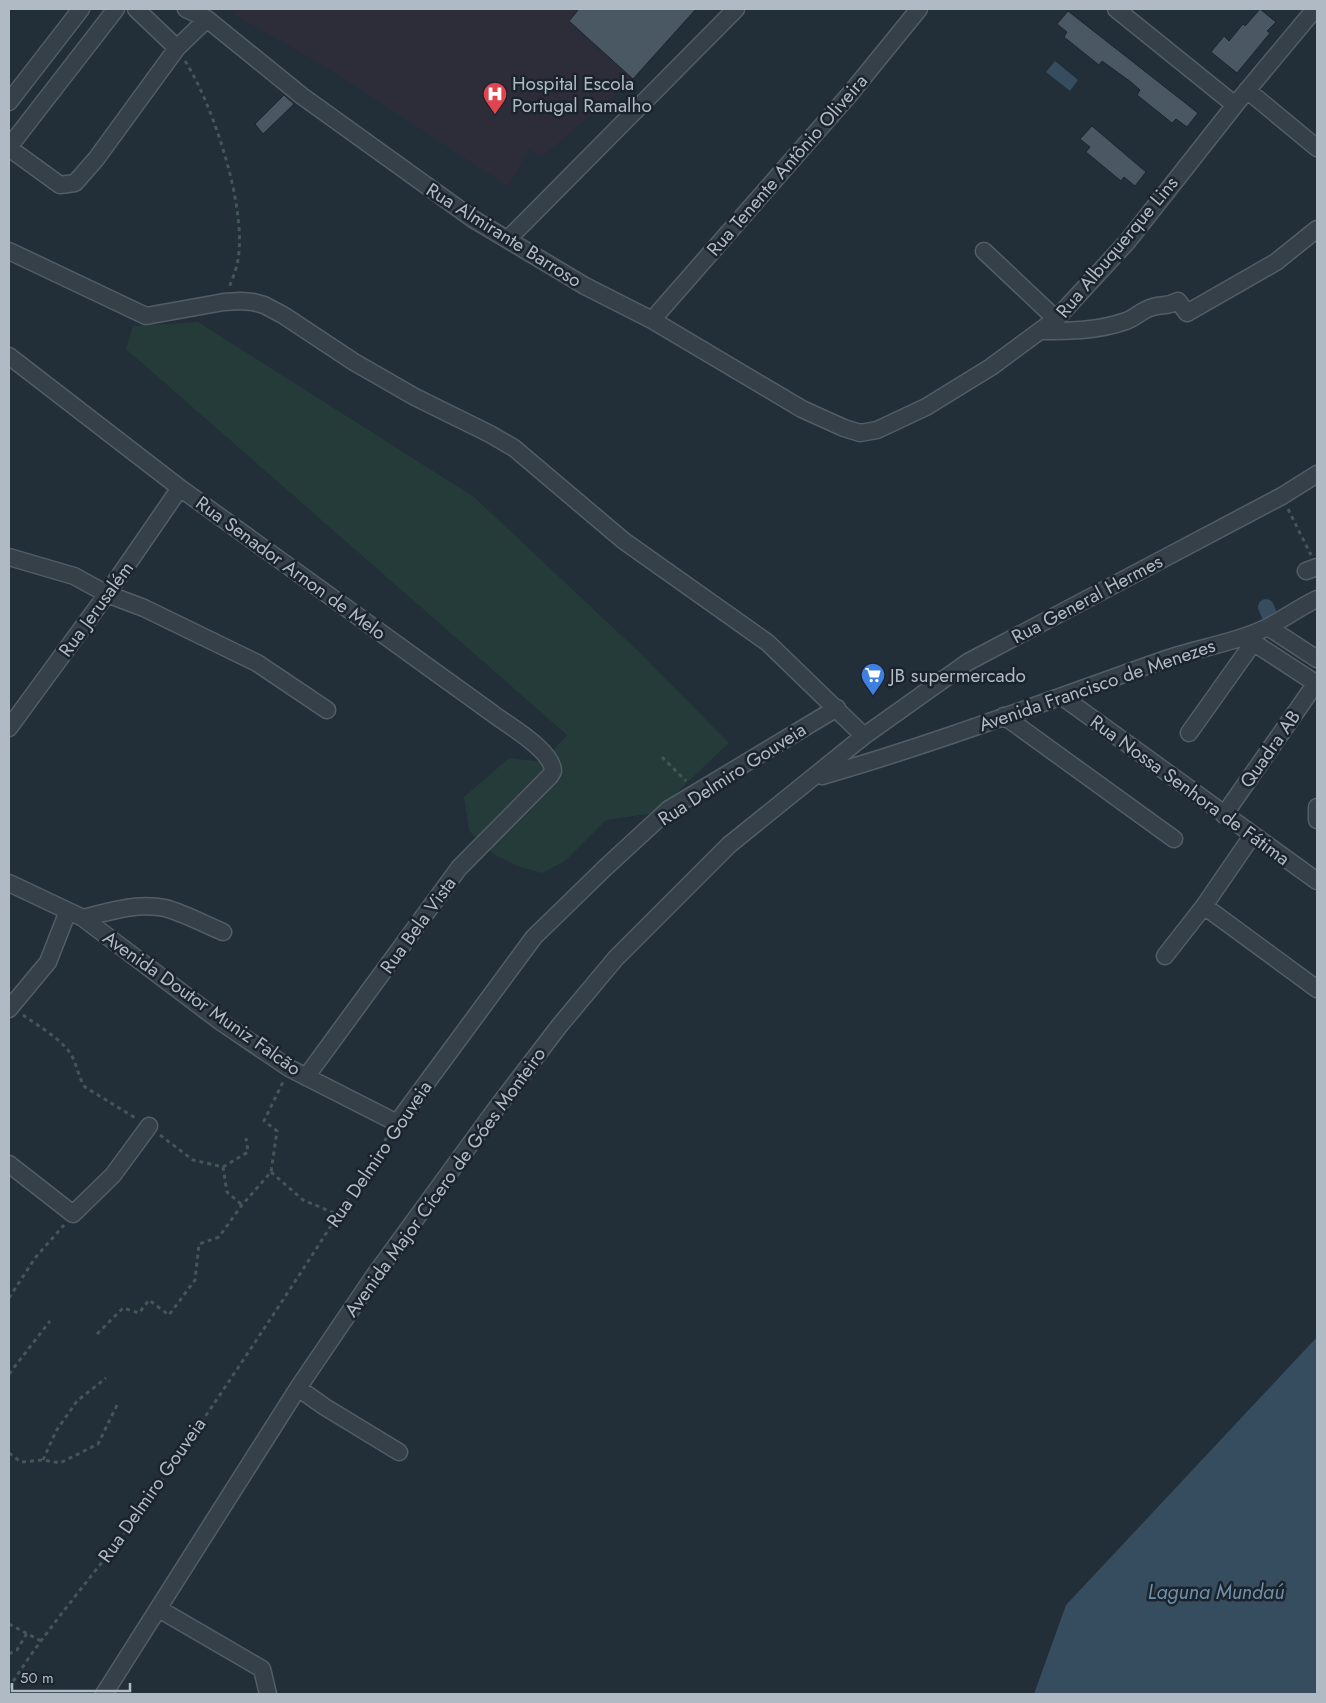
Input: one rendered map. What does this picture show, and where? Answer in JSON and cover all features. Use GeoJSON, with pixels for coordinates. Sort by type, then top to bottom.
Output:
{"type":"FeatureCollection","features":[{"type":"Feature","properties":{"kind":"street"},"geometry":{"type":"LineString","coordinates":[[9,102],[80,9]]}},
{"type":"Feature","properties":{"kind":"street"},"geometry":{"type":"LineString","coordinates":[[116,9],[9,147],[60,185],[75,184],[96,159],[177,48],[207,19]]}},
{"type":"Feature","properties":{"kind":"street"},"geometry":{"type":"LineString","coordinates":[[136,9],[177,48]]}},
{"type":"Feature","properties":{"kind":"street","name":"Rua Almirante Barroso"},"geometry":{"type":"LineString","coordinates":[[186,9],[207,19],[302,96],[473,219],[585,286],[652,320],[802,409],[844,428]]}},
{"type":"Feature","properties":{"kind":"street"},"geometry":{"type":"LineString","coordinates":[[508,239],[736,9]]}},
{"type":"Feature","properties":{"kind":"street","name":"Rua Tenente Antônio Oliveira"},"geometry":{"type":"LineString","coordinates":[[652,320],[836,110],[920,9]]}},
{"type":"Feature","properties":{"kind":"street"},"geometry":{"type":"LineString","coordinates":[[1116,9],[1235,105]]}},
{"type":"Feature","properties":{"kind":"street","name":"Rua Albuquerque Lins"},"geometry":{"type":"LineString","coordinates":[[844,428],[860,433],[877,430],[895,423],[926,407],[991,367],[1056,319],[1126,242],[1247,90],[1315,9]]}},
{"type":"Feature","properties":{"kind":"street"},"geometry":{"type":"LineString","coordinates":[[1247,90],[1317,148]]}},
{"type":"Feature","properties":{"kind":"street"},"geometry":{"type":"LineString","coordinates":[[1041,331],[1077,331],[1117,324],[1129,320],[1152,307],[1165,307],[1178,301],[1187,313],[1276,262],[1317,230]]}},
{"type":"Feature","properties":{"kind":"street"},"geometry":{"type":"LineString","coordinates":[[9,251],[146,316],[224,302],[253,302],[264,305],[363,367],[514,448],[624,541],[761,638],[837,708],[860,739],[872,762]]}},
{"type":"Feature","properties":{"kind":"street"},"geometry":{"type":"LineString","coordinates":[[984,251],[1056,319]]}},
{"type":"Feature","properties":{"kind":"street","name":"Rua Senador Arnon de Melo"},"geometry":{"type":"LineString","coordinates":[[9,356],[180,488],[542,750],[551,760],[553,771],[543,785]]}},
{"type":"Feature","properties":{"kind":"street","name":"Rua General Hermes"},"geometry":{"type":"LineString","coordinates":[[860,739],[968,662],[1282,496],[1317,474]]}},
{"type":"Feature","properties":{"kind":"street","name":"Rua Jerusalém"},"geometry":{"type":"LineString","coordinates":[[9,728],[107,594],[180,488]]}},
{"type":"Feature","properties":{"kind":"street"},"geometry":{"type":"LineString","coordinates":[[9,557],[74,576],[107,594],[144,608],[257,663],[326,710]]}},
{"type":"Feature","properties":{"kind":"street","name":"Avenida Francisco de Menezes"},"geometry":{"type":"LineString","coordinates":[[815,778],[872,762],[1004,716],[1064,698],[1165,660],[1248,639],[1317,599]]}},
{"type":"Feature","properties":{"kind":"street"},"geometry":{"type":"LineString","coordinates":[[1268,627],[1317,659]]}},
{"type":"Feature","properties":{"kind":"street"},"geometry":{"type":"LineString","coordinates":[[1189,733],[1248,639],[1316,684]]}},
{"type":"Feature","properties":{"kind":"street","name":"Quadra AB"},"geometry":{"type":"LineString","coordinates":[[1224,815],[1316,684]]}},
{"type":"Feature","properties":{"kind":"street","name":"Rua Nossa Senhora de Fátima"},"geometry":{"type":"LineString","coordinates":[[1064,698],[1317,882]]}},
{"type":"Feature","properties":{"kind":"street","name":"Rua Delmiro Gouveia"},"geometry":{"type":"LineString","coordinates":[[397,1123],[534,937],[606,867],[669,809],[837,708]]}},
{"type":"Feature","properties":{"kind":"street"},"geometry":{"type":"LineString","coordinates":[[1004,716],[1174,839]]}},
{"type":"Feature","properties":{"kind":"street","name":"Avenida Major Cícero de Góes Monteiro"},"geometry":{"type":"LineString","coordinates":[[104,1694],[298,1388],[374,1276],[483,1125],[560,1024],[616,958],[729,845],[815,778],[860,739]]}},
{"type":"Feature","properties":{"kind":"street","name":"Rua Bela Vista"},"geometry":{"type":"LineString","coordinates":[[306,1077],[459,868],[543,785]]}},
{"type":"Feature","properties":{"kind":"street"},"geometry":{"type":"LineString","coordinates":[[1317,807],[1317,820]]}},
{"type":"Feature","properties":{"kind":"street"},"geometry":{"type":"LineString","coordinates":[[1166,956],[1204,906],[1252,836]]}},
{"type":"Feature","properties":{"kind":"street","name":"Avenida Doutor Muniz Falcão"},"geometry":{"type":"LineString","coordinates":[[9,883],[83,918],[221,1022],[290,1068],[397,1123]]}},
{"type":"Feature","properties":{"kind":"street"},"geometry":{"type":"LineString","coordinates":[[1204,906],[1317,989]]}},
{"type":"Feature","properties":{"kind":"street"},"geometry":{"type":"LineString","coordinates":[[83,918],[128,909],[166,908],[223,932]]}},
{"type":"Feature","properties":{"kind":"street"},"geometry":{"type":"LineString","coordinates":[[10,1008],[48,962],[68,911]]}},
{"type":"Feature","properties":{"kind":"street"},"geometry":{"type":"LineString","coordinates":[[9,1164],[73,1214],[113,1175],[149,1126]]}},
{"type":"Feature","properties":{"kind":"street"},"geometry":{"type":"LineString","coordinates":[[298,1388],[325,1407],[400,1452]]}},
{"type":"Feature","properties":{"kind":"street"},"geometry":{"type":"LineString","coordinates":[[159,1609],[262,1669],[268,1694]]}},
{"type":"Feature","properties":{"kind":"path"},"geometry":{"type":"LineString","coordinates":[[177,48],[197,80],[226,161],[236,203],[240,228],[238,260],[224,302]]}},
{"type":"Feature","properties":{"kind":"path"},"geometry":{"type":"LineString","coordinates":[[1282,496],[1312,565]]}},
{"type":"Feature","properties":{"kind":"path"},"geometry":{"type":"LineString","coordinates":[[662,757],[698,792]]}},
{"type":"Feature","properties":{"kind":"path"},"geometry":{"type":"LineString","coordinates":[[10,1008],[67,1049],[78,1068],[80,1080],[86,1087],[149,1126],[192,1160],[223,1167],[248,1152],[246,1138]]}},
{"type":"Feature","properties":{"kind":"path"},"geometry":{"type":"LineString","coordinates":[[97,1334],[124,1308],[139,1313],[149,1300],[169,1315],[195,1280],[199,1244],[219,1237],[242,1205],[271,1172],[277,1131],[264,1121],[290,1068]]}},
{"type":"Feature","properties":{"kind":"path","name":"Rua Delmiro Gouveia"},"geometry":{"type":"LineString","coordinates":[[9,1688],[41,1641],[141,1510],[338,1215],[397,1123]]}},
{"type":"Feature","properties":{"kind":"path"},"geometry":{"type":"LineString","coordinates":[[223,1167],[227,1192],[242,1205]]}},
{"type":"Feature","properties":{"kind":"path"},"geometry":{"type":"LineString","coordinates":[[271,1172],[303,1200],[338,1215]]}},
{"type":"Feature","properties":{"kind":"path"},"geometry":{"type":"LineString","coordinates":[[9,1298],[36,1258],[73,1214]]}},
{"type":"Feature","properties":{"kind":"path"},"geometry":{"type":"LineString","coordinates":[[9,1374],[50,1321]]}},
{"type":"Feature","properties":{"kind":"path"},"geometry":{"type":"LineString","coordinates":[[43,1460],[56,1431],[77,1401],[106,1378]]}},
{"type":"Feature","properties":{"kind":"path"},"geometry":{"type":"LineString","coordinates":[[9,1452],[22,1462],[43,1460],[60,1463],[98,1444],[118,1404]]}},
{"type":"Feature","properties":{"kind":"path"},"geometry":{"type":"LineString","coordinates":[[9,1624],[41,1641]]}},
{"type":"Feature","properties":{"kind":"path"},"geometry":{"type":"LineString","coordinates":[[9,1654],[17,1650],[27,1633]]}},
{"type":"Feature","properties":{"kind":"shaded area","name":"Hospital Escola Portugal Ramalho"},"geometry":{"type":"Polygon","coordinates":[[[225,9],[579,9],[569,21],[633,79],[542,157],[529,150],[508,187],[334,72],[225,9]]]}},
{"type":"Feature","properties":{"kind":"green space"},"geometry":{"type":"Polygon","coordinates":[[[198,322],[474,497],[638,651],[729,743],[655,813],[606,820],[565,861],[542,873],[520,867],[495,855],[469,831],[464,797],[509,758],[543,762],[567,735],[126,349],[133,326],[198,322]]]}},
{"type":"Feature","properties":{"kind":"water"},"geometry":{"type":"Polygon","coordinates":[[[1055,61],[1078,80],[1070,91],[1046,72],[1055,61]]]}},
{"type":"Feature","properties":{"kind":"water","name":"Laguna Mundaú"},"geometry":{"type":"Polygon","coordinates":[[[1317,1337],[1317,1694],[1034,1694],[1066,1605],[1317,1337]]]}},
{"type":"Feature","properties":{"kind":"building"},"geometry":{"type":"Polygon","coordinates":[[[579,9],[696,9],[633,79],[569,21],[579,9]]]}},
{"type":"Feature","properties":{"kind":"building"},"geometry":{"type":"Polygon","coordinates":[[[1260,9],[1276,22],[1267,31],[1270,33],[1237,73],[1211,52],[1224,36],[1229,41],[1243,24],[1245,26],[1260,9]]]}},
{"type":"Feature","properties":{"kind":"building"},"geometry":{"type":"Polygon","coordinates":[[[1068,11],[1198,113],[1187,127],[1176,119],[1172,123],[1137,95],[1140,90],[1131,82],[1102,61],[1099,65],[1064,37],[1067,32],[1057,24],[1068,11]]]}},
{"type":"Feature","properties":{"kind":"building"},"geometry":{"type":"Polygon","coordinates":[[[284,95],[294,104],[263,134],[255,124],[284,95]]]}},
{"type":"Feature","properties":{"kind":"building"},"geometry":{"type":"Polygon","coordinates":[[[1092,126],[1146,172],[1135,186],[1124,177],[1121,181],[1086,152],[1090,147],[1080,139],[1092,126]]]}},
{"type":"Feature","properties":{"kind":"waterway"},"geometry":{"type":"LineString","coordinates":[[1266,607],[1271,619]]}},
{"type":"Feature","properties":{"kind":"place","name":"Hospital Escola Portugal Ramalho"},"geometry":{"type":"Point","coordinates":[495,115]}},
{"type":"Feature","properties":{"kind":"place","name":"JB supermercado"},"geometry":{"type":"Point","coordinates":[873,696]}}]}
